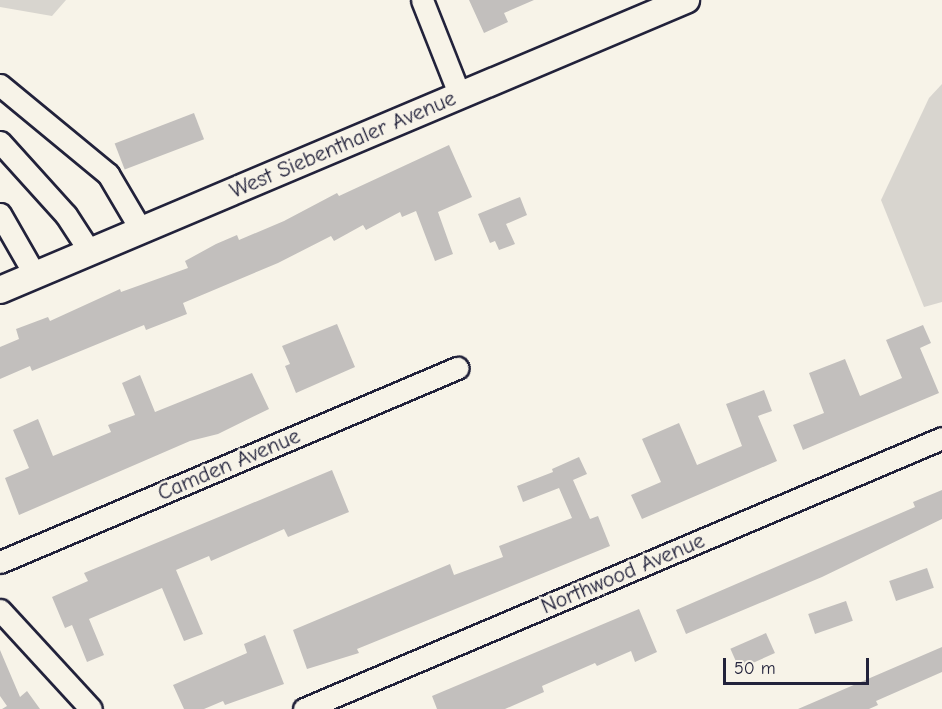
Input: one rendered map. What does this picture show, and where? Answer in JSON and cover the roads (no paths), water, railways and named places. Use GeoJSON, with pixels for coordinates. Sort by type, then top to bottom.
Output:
{"type":"FeatureCollection","features":[{"type":"Feature","properties":{"kind":"main road","name":"West Siebenthaler Avenue"},"geometry":{"type":"LineString","coordinates":[[0,290],[686,0]]}},
{"type":"Feature","properties":{"kind":"street"},"geometry":{"type":"LineString","coordinates":[[422,0],[460,96]]}},
{"type":"Feature","properties":{"kind":"street"},"geometry":{"type":"LineString","coordinates":[[0,85],[108,174],[141,230]]}},
{"type":"Feature","properties":{"kind":"street"},"geometry":{"type":"LineString","coordinates":[[0,142],[66,215],[90,252]]}},
{"type":"Feature","properties":{"kind":"street"},"geometry":{"type":"LineString","coordinates":[[0,214],[35,275]]}},
{"type":"Feature","properties":{"kind":"street","name":"Camden Avenue"},"geometry":{"type":"LineString","coordinates":[[0,562],[458,368]]}},
{"type":"Feature","properties":{"kind":"street","name":"Northwood Avenue"},"geometry":{"type":"LineString","coordinates":[[304,709],[942,438]]}},
{"type":"Feature","properties":{"kind":"street"},"geometry":{"type":"LineString","coordinates":[[0,610],[91,709]]}}]}
